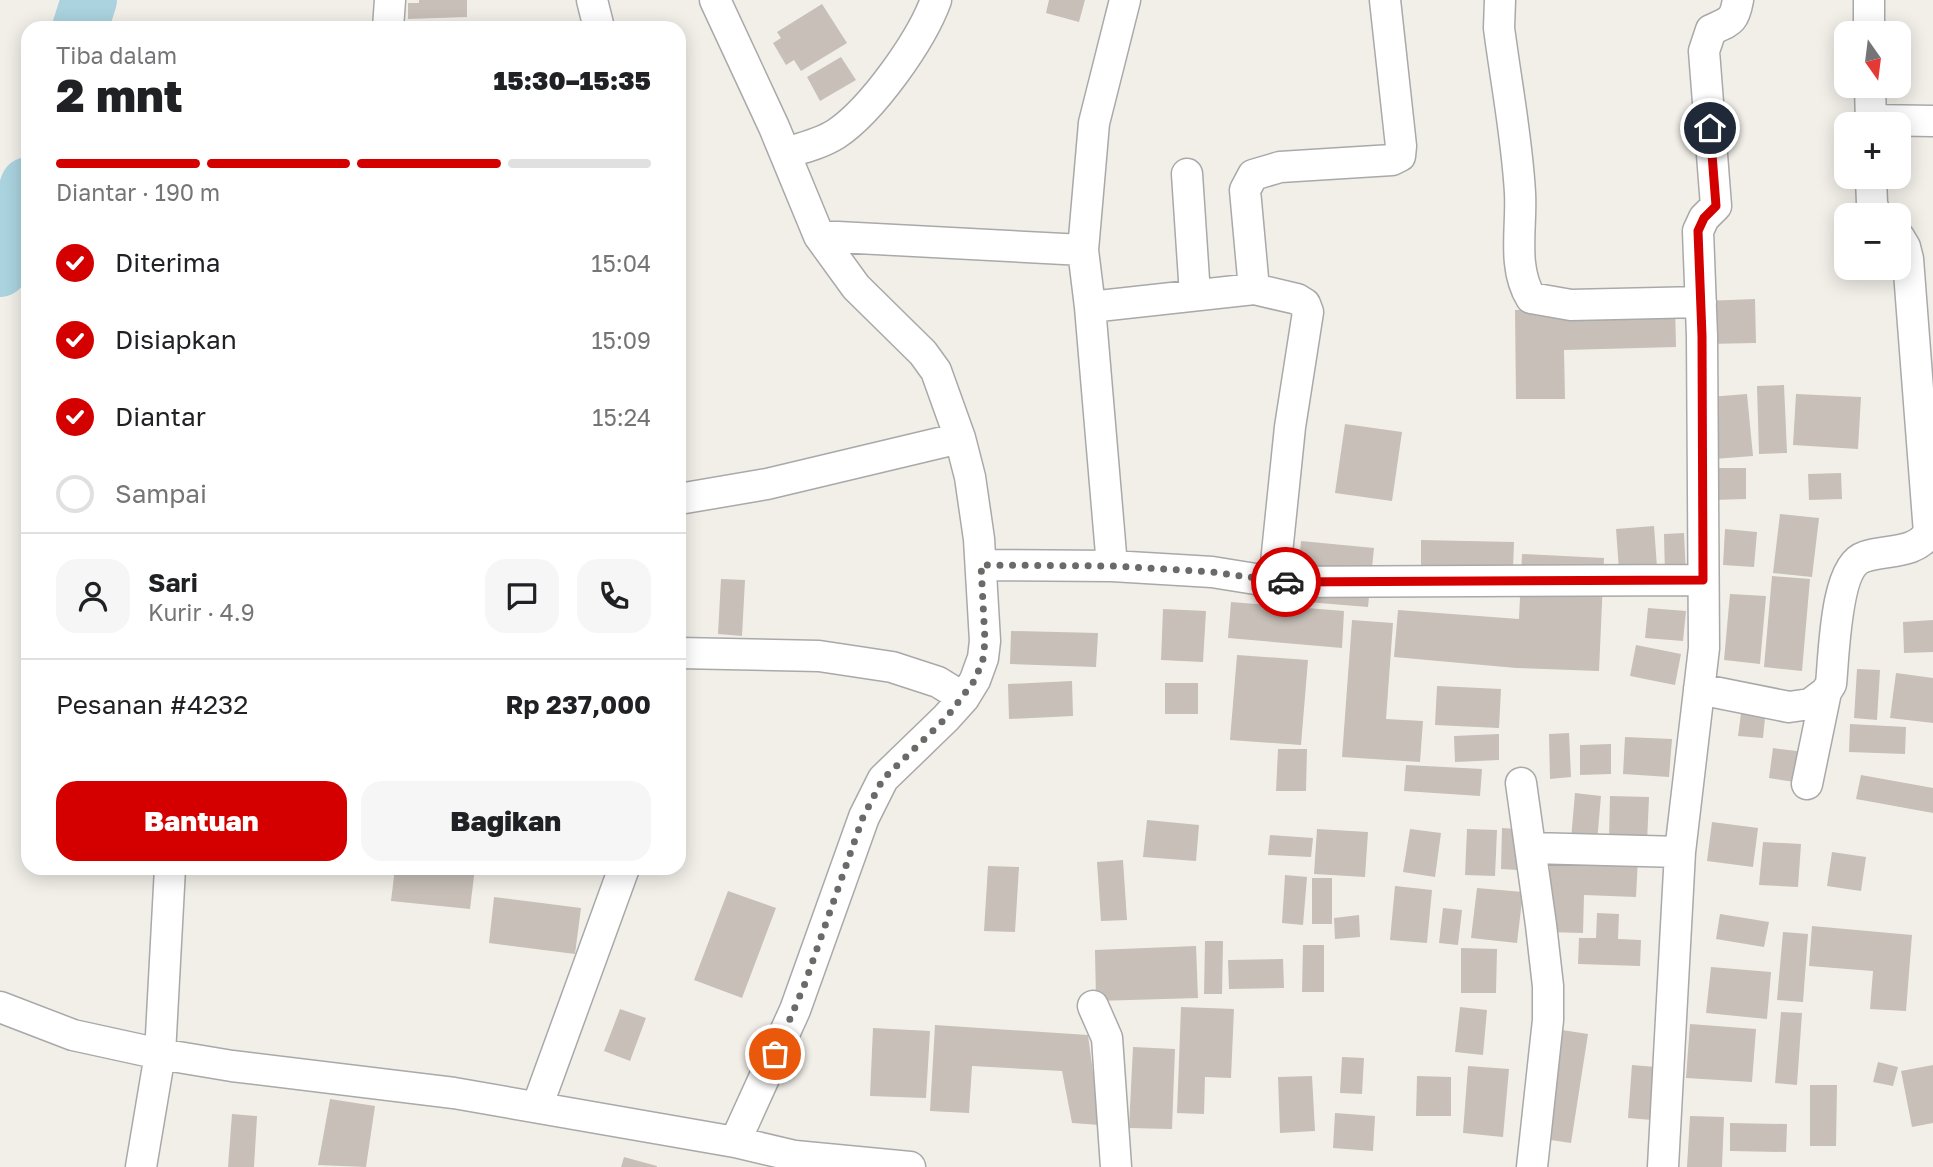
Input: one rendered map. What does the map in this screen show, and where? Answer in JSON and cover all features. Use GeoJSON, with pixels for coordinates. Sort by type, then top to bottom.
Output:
{"type":"FeatureCollection","features":[{"type":"Feature","properties":{"kind":"street"},"geometry":{"type":"LineString","coordinates":[[388,21],[390,0]]}},
{"type":"Feature","properties":{"kind":"street"},"geometry":{"type":"LineString","coordinates":[[592,0],[597,21]]}},
{"type":"Feature","properties":{"kind":"street"},"geometry":{"type":"LineString","coordinates":[[715,0],[785,153],[819,236],[856,287],[923,353],[936,371],[960,438],[970,477],[981,565],[985,641],[983,659],[964,698],[883,779],[863,817],[795,1010],[735,1142]]}},
{"type":"Feature","properties":{"kind":"street"},"geometry":{"type":"LineString","coordinates":[[785,153],[836,134],[869,104],[908,54],[936,0]]}},
{"type":"Feature","properties":{"kind":"street"},"geometry":{"type":"LineString","coordinates":[[1112,566],[1083,250],[1094,123],[1125,0]]}},
{"type":"Feature","properties":{"kind":"street"},"geometry":{"type":"LineString","coordinates":[[1254,289],[1245,190],[1253,175],[1280,167],[1392,160],[1400,156],[1385,0]]}},
{"type":"Feature","properties":{"kind":"street"},"geometry":{"type":"LineString","coordinates":[[1500,0],[1499,27],[1520,192],[1520,266],[1524,287],[1531,298],[1571,305],[1701,302]]}},
{"type":"Feature","properties":{"kind":"street"},"geometry":{"type":"LineString","coordinates":[[1663,1167],[1680,852],[1704,648],[1698,231],[1704,218],[1716,206],[1704,51],[1711,30],[1730,22],[1738,0]]}},
{"type":"Feature","properties":{"kind":"street"},"geometry":{"type":"LineString","coordinates":[[1869,0],[1869,21]]}},
{"type":"Feature","properties":{"kind":"street"},"geometry":{"type":"LineString","coordinates":[[1911,121],[1933,121]]}},
{"type":"Feature","properties":{"kind":"street"},"geometry":{"type":"LineString","coordinates":[[1187,174],[1195,295]]}},
{"type":"Feature","properties":{"kind":"street"},"geometry":{"type":"LineString","coordinates":[[819,236],[1083,250]]}},
{"type":"Feature","properties":{"kind":"street"},"geometry":{"type":"LineString","coordinates":[[1807,784],[1826,692],[1831,684],[1842,588],[1854,565],[1863,557],[1902,551],[1923,542],[1929,533],[1910,280]]}},
{"type":"Feature","properties":{"kind":"street"},"geometry":{"type":"LineString","coordinates":[[1090,307],[1254,289],[1297,299],[1305,304],[1308,312],[1290,428],[1274,582]]}},
{"type":"Feature","properties":{"kind":"street"},"geometry":{"type":"LineString","coordinates":[[686,498],[767,484],[960,438]]}},
{"type":"Feature","properties":{"kind":"street"},"geometry":{"type":"LineString","coordinates":[[981,565],[1112,566],[1212,572],[1274,582],[1703,580]]}},
{"type":"Feature","properties":{"kind":"street"},"geometry":{"type":"LineString","coordinates":[[686,653],[819,656],[892,667],[938,682],[964,698]]}},
{"type":"Feature","properties":{"kind":"street"},"geometry":{"type":"LineString","coordinates":[[1699,689],[1789,707],[1810,704],[1826,692]]}},
{"type":"Feature","properties":{"kind":"street"},"geometry":{"type":"LineString","coordinates":[[1521,783],[1545,955],[1548,1020],[1532,1167]]}},
{"type":"Feature","properties":{"kind":"street"},"geometry":{"type":"LineString","coordinates":[[1531,848],[1680,852]]}},
{"type":"Feature","properties":{"kind":"street"},"geometry":{"type":"LineString","coordinates":[[141,1167],[160,1054],[170,875]]}},
{"type":"Feature","properties":{"kind":"street"},"geometry":{"type":"LineString","coordinates":[[537,1107],[621,875]]}},
{"type":"Feature","properties":{"kind":"street"},"geometry":{"type":"LineString","coordinates":[[1093,1006],[1107,1038],[1116,1167]]}},
{"type":"Feature","properties":{"kind":"street"},"geometry":{"type":"LineString","coordinates":[[0,1007],[73,1035],[160,1054],[232,1066],[454,1093],[537,1107],[735,1142],[794,1162],[910,1167]]}},
{"type":"Feature","properties":{"kind":"building"},"geometry":{"type":"Polygon","coordinates":[[[419,0],[467,0],[467,17],[408,19],[408,3],[419,3],[419,0]]]}},
{"type":"Feature","properties":{"kind":"building"},"geometry":{"type":"Polygon","coordinates":[[[1049,0],[1085,0],[1079,22],[1046,13],[1049,0]]]}},
{"type":"Feature","properties":{"kind":"building"},"geometry":{"type":"Polygon","coordinates":[[[822,4],[847,43],[801,71],[794,60],[786,65],[773,43],[781,38],[777,32],[822,4]]]}},
{"type":"Feature","properties":{"kind":"building"},"geometry":{"type":"Polygon","coordinates":[[[841,57],[856,80],[820,101],[807,77],[841,57]]]}},
{"type":"Feature","properties":{"kind":"building"},"geometry":{"type":"Polygon","coordinates":[[[1755,299],[1756,343],[1705,344],[1704,301],[1755,299]]]}},
{"type":"Feature","properties":{"kind":"building"},"geometry":{"type":"Polygon","coordinates":[[[1675,306],[1676,347],[1564,350],[1565,399],[1516,399],[1515,310],[1675,306]]]}},
{"type":"Feature","properties":{"kind":"building"},"geometry":{"type":"Polygon","coordinates":[[[1784,385],[1787,453],[1759,454],[1757,386],[1784,385]]]}},
{"type":"Feature","properties":{"kind":"building"},"geometry":{"type":"Polygon","coordinates":[[[1747,394],[1753,456],[1714,459],[1709,397],[1747,394]]]}},
{"type":"Feature","properties":{"kind":"building"},"geometry":{"type":"Polygon","coordinates":[[[1796,394],[1861,397],[1858,449],[1793,445],[1796,394]]]}},
{"type":"Feature","properties":{"kind":"building"},"geometry":{"type":"Polygon","coordinates":[[[1345,424],[1402,432],[1392,501],[1335,493],[1345,424]]]}},
{"type":"Feature","properties":{"kind":"building"},"geometry":{"type":"Polygon","coordinates":[[[1713,468],[1746,468],[1746,499],[1713,500],[1713,468]]]}},
{"type":"Feature","properties":{"kind":"building"},"geometry":{"type":"Polygon","coordinates":[[[1841,473],[1842,499],[1809,500],[1808,474],[1841,473]]]}},
{"type":"Feature","properties":{"kind":"building"},"geometry":{"type":"Polygon","coordinates":[[[1780,514],[1819,518],[1812,577],[1773,573],[1780,514]]]}},
{"type":"Feature","properties":{"kind":"building"},"geometry":{"type":"Polygon","coordinates":[[[1654,526],[1657,567],[1619,570],[1616,529],[1654,526]]]}},
{"type":"Feature","properties":{"kind":"building"},"geometry":{"type":"Polygon","coordinates":[[[1725,529],[1757,532],[1754,567],[1723,565],[1725,529]]]}},
{"type":"Feature","properties":{"kind":"building"},"geometry":{"type":"Polygon","coordinates":[[[1684,533],[1686,575],[1665,576],[1664,534],[1684,533]]]}},
{"type":"Feature","properties":{"kind":"building"},"geometry":{"type":"Polygon","coordinates":[[[1421,540],[1514,542],[1513,569],[1421,567],[1421,540]]]}},
{"type":"Feature","properties":{"kind":"building"},"geometry":{"type":"Polygon","coordinates":[[[1301,541],[1374,548],[1368,607],[1295,601],[1301,541]]]}},
{"type":"Feature","properties":{"kind":"building"},"geometry":{"type":"Polygon","coordinates":[[[1522,554],[1604,558],[1599,671],[1516,668],[1394,657],[1398,610],[1519,619],[1522,554]]]}},
{"type":"Feature","properties":{"kind":"building"},"geometry":{"type":"Polygon","coordinates":[[[1772,576],[1810,579],[1802,671],[1764,667],[1772,576]]]}},
{"type":"Feature","properties":{"kind":"building"},"geometry":{"type":"Polygon","coordinates":[[[721,579],[745,580],[742,636],[718,634],[721,579]]]}},
{"type":"Feature","properties":{"kind":"building"},"geometry":{"type":"Polygon","coordinates":[[[1730,594],[1766,596],[1760,664],[1724,660],[1730,594]]]}},
{"type":"Feature","properties":{"kind":"building"},"geometry":{"type":"Polygon","coordinates":[[[1231,602],[1344,611],[1342,648],[1228,638],[1231,602]]]}},
{"type":"Feature","properties":{"kind":"building"},"geometry":{"type":"Polygon","coordinates":[[[1648,608],[1686,611],[1683,641],[1645,638],[1648,608]]]}},
{"type":"Feature","properties":{"kind":"building"},"geometry":{"type":"Polygon","coordinates":[[[1163,609],[1206,611],[1203,662],[1161,660],[1163,609]]]}},
{"type":"Feature","properties":{"kind":"building"},"geometry":{"type":"Polygon","coordinates":[[[1352,620],[1393,623],[1386,719],[1423,721],[1420,762],[1342,757],[1352,620]]]}},
{"type":"Feature","properties":{"kind":"building"},"geometry":{"type":"Polygon","coordinates":[[[1933,620],[1933,652],[1904,653],[1903,622],[1933,620]]]}},
{"type":"Feature","properties":{"kind":"building"},"geometry":{"type":"Polygon","coordinates":[[[1011,631],[1098,633],[1096,667],[1010,664],[1011,631]]]}},
{"type":"Feature","properties":{"kind":"building"},"geometry":{"type":"Polygon","coordinates":[[[1636,645],[1681,654],[1675,685],[1630,676],[1636,645]]]}},
{"type":"Feature","properties":{"kind":"building"},"geometry":{"type":"Polygon","coordinates":[[[1237,655],[1308,660],[1301,745],[1230,740],[1237,655]]]}},
{"type":"Feature","properties":{"kind":"building"},"geometry":{"type":"Polygon","coordinates":[[[1857,669],[1880,670],[1877,720],[1854,718],[1857,669]]]}},
{"type":"Feature","properties":{"kind":"building"},"geometry":{"type":"Polygon","coordinates":[[[1896,673],[1933,678],[1933,723],[1890,718],[1896,673]]]}},
{"type":"Feature","properties":{"kind":"building"},"geometry":{"type":"Polygon","coordinates":[[[1072,681],[1073,716],[1009,719],[1008,684],[1072,681]]]}},
{"type":"Feature","properties":{"kind":"building"},"geometry":{"type":"Polygon","coordinates":[[[1165,683],[1198,683],[1198,714],[1165,714],[1165,683]]]}},
{"type":"Feature","properties":{"kind":"building"},"geometry":{"type":"Polygon","coordinates":[[[1437,686],[1501,689],[1499,728],[1435,725],[1437,686]]]}},
{"type":"Feature","properties":{"kind":"building"},"geometry":{"type":"Polygon","coordinates":[[[1742,706],[1766,708],[1763,738],[1738,736],[1742,706]]]}},
{"type":"Feature","properties":{"kind":"building"},"geometry":{"type":"Polygon","coordinates":[[[1850,724],[1906,727],[1905,754],[1849,752],[1850,724]]]}},
{"type":"Feature","properties":{"kind":"building"},"geometry":{"type":"Polygon","coordinates":[[[1569,733],[1571,777],[1550,779],[1549,734],[1569,733]]]}},
{"type":"Feature","properties":{"kind":"building"},"geometry":{"type":"Polygon","coordinates":[[[1499,734],[1499,760],[1455,762],[1454,736],[1499,734]]]}},
{"type":"Feature","properties":{"kind":"building"},"geometry":{"type":"Polygon","coordinates":[[[1625,737],[1672,739],[1669,777],[1623,774],[1625,737]]]}},
{"type":"Feature","properties":{"kind":"building"},"geometry":{"type":"Polygon","coordinates":[[[1611,744],[1611,774],[1580,775],[1580,745],[1611,744]]]}},
{"type":"Feature","properties":{"kind":"building"},"geometry":{"type":"Polygon","coordinates":[[[1773,748],[1805,752],[1801,783],[1769,778],[1773,748]]]}},
{"type":"Feature","properties":{"kind":"building"},"geometry":{"type":"Polygon","coordinates":[[[1278,749],[1307,749],[1306,791],[1276,791],[1278,749]]]}},
{"type":"Feature","properties":{"kind":"building"},"geometry":{"type":"Polygon","coordinates":[[[1406,765],[1482,769],[1480,796],[1404,791],[1406,765]]]}},
{"type":"Feature","properties":{"kind":"building"},"geometry":{"type":"Polygon","coordinates":[[[1861,775],[1933,788],[1933,813],[1856,799],[1861,775]]]}},
{"type":"Feature","properties":{"kind":"building"},"geometry":{"type":"Polygon","coordinates":[[[1575,793],[1601,796],[1597,842],[1571,839],[1575,793]]]}},
{"type":"Feature","properties":{"kind":"building"},"geometry":{"type":"Polygon","coordinates":[[[1610,796],[1649,797],[1647,843],[1609,841],[1610,796]]]}},
{"type":"Feature","properties":{"kind":"building"},"geometry":{"type":"Polygon","coordinates":[[[1147,820],[1199,825],[1196,861],[1143,857],[1147,820]]]}},
{"type":"Feature","properties":{"kind":"building"},"geometry":{"type":"Polygon","coordinates":[[[1712,822],[1758,828],[1753,867],[1707,861],[1712,822]]]}},
{"type":"Feature","properties":{"kind":"building"},"geometry":{"type":"Polygon","coordinates":[[[1502,828],[1518,829],[1518,870],[1501,869],[1502,828]]]}},
{"type":"Feature","properties":{"kind":"building"},"geometry":{"type":"Polygon","coordinates":[[[1317,829],[1368,832],[1365,877],[1314,874],[1317,829]]]}},
{"type":"Feature","properties":{"kind":"building"},"geometry":{"type":"Polygon","coordinates":[[[1410,829],[1441,833],[1435,877],[1403,872],[1410,829]]]}},
{"type":"Feature","properties":{"kind":"building"},"geometry":{"type":"Polygon","coordinates":[[[1467,829],[1497,830],[1495,876],[1465,875],[1467,829]]]}},
{"type":"Feature","properties":{"kind":"building"},"geometry":{"type":"Polygon","coordinates":[[[1270,835],[1313,838],[1311,857],[1268,855],[1270,835]]]}},
{"type":"Feature","properties":{"kind":"building"},"geometry":{"type":"Polygon","coordinates":[[[1763,842],[1801,844],[1798,887],[1759,885],[1763,842]]]}},
{"type":"Feature","properties":{"kind":"building"},"geometry":{"type":"Polygon","coordinates":[[[1832,852],[1866,857],[1861,891],[1827,886],[1832,852]]]}},
{"type":"Feature","properties":{"kind":"building"},"geometry":{"type":"Polygon","coordinates":[[[1550,856],[1638,858],[1636,897],[1584,895],[1583,933],[1548,932],[1550,856]]]}},
{"type":"Feature","properties":{"kind":"building"},"geometry":{"type":"Polygon","coordinates":[[[1123,860],[1127,920],[1101,921],[1097,862],[1123,860]]]}},
{"type":"Feature","properties":{"kind":"building"},"geometry":{"type":"Polygon","coordinates":[[[988,866],[1019,867],[1015,932],[984,931],[988,866]]]}},
{"type":"Feature","properties":{"kind":"building"},"geometry":{"type":"Polygon","coordinates":[[[394,875],[474,875],[470,909],[391,901],[394,875]]]}},
{"type":"Feature","properties":{"kind":"building"},"geometry":{"type":"Polygon","coordinates":[[[1285,875],[1307,877],[1303,925],[1282,923],[1285,875]]]}},
{"type":"Feature","properties":{"kind":"building"},"geometry":{"type":"Polygon","coordinates":[[[1312,878],[1332,878],[1332,924],[1312,924],[1312,878]]]}},
{"type":"Feature","properties":{"kind":"building"},"geometry":{"type":"Polygon","coordinates":[[[1395,886],[1432,890],[1427,943],[1390,940],[1395,886]]]}},
{"type":"Feature","properties":{"kind":"building"},"geometry":{"type":"Polygon","coordinates":[[[1477,888],[1523,892],[1517,943],[1471,938],[1477,888]]]}},
{"type":"Feature","properties":{"kind":"building"},"geometry":{"type":"Polygon","coordinates":[[[728,891],[776,908],[742,998],[694,980],[728,891]]]}},
{"type":"Feature","properties":{"kind":"building"},"geometry":{"type":"Polygon","coordinates":[[[494,897],[581,908],[575,954],[489,943],[494,897]]]}},
{"type":"Feature","properties":{"kind":"building"},"geometry":{"type":"Polygon","coordinates":[[[1443,908],[1462,910],[1458,945],[1439,943],[1443,908]]]}},
{"type":"Feature","properties":{"kind":"building"},"geometry":{"type":"Polygon","coordinates":[[[1597,913],[1619,914],[1618,939],[1641,940],[1640,966],[1578,964],[1579,938],[1596,938],[1597,913]]]}},
{"type":"Feature","properties":{"kind":"building"},"geometry":{"type":"Polygon","coordinates":[[[1720,914],[1769,922],[1764,947],[1716,939],[1720,914]]]}},
{"type":"Feature","properties":{"kind":"building"},"geometry":{"type":"Polygon","coordinates":[[[1359,915],[1360,937],[1335,939],[1334,918],[1359,915]]]}},
{"type":"Feature","properties":{"kind":"building"},"geometry":{"type":"Polygon","coordinates":[[[1812,926],[1912,935],[1906,1011],[1870,1009],[1873,971],[1809,966],[1812,926]]]}},
{"type":"Feature","properties":{"kind":"building"},"geometry":{"type":"Polygon","coordinates":[[[1783,932],[1808,934],[1803,1002],[1777,1000],[1783,932]]]}},
{"type":"Feature","properties":{"kind":"building"},"geometry":{"type":"Polygon","coordinates":[[[1205,941],[1223,941],[1222,994],[1204,994],[1205,941]]]}},
{"type":"Feature","properties":{"kind":"building"},"geometry":{"type":"Polygon","coordinates":[[[1303,945],[1324,945],[1324,992],[1302,992],[1303,945]]]}},
{"type":"Feature","properties":{"kind":"building"},"geometry":{"type":"Polygon","coordinates":[[[1196,946],[1198,998],[1096,1001],[1095,950],[1196,946]]]}},
{"type":"Feature","properties":{"kind":"building"},"geometry":{"type":"Polygon","coordinates":[[[1461,948],[1497,949],[1496,993],[1461,993],[1461,948]]]}},
{"type":"Feature","properties":{"kind":"building"},"geometry":{"type":"Polygon","coordinates":[[[1283,959],[1284,988],[1229,989],[1228,960],[1283,959]]]}},
{"type":"Feature","properties":{"kind":"building"},"geometry":{"type":"Polygon","coordinates":[[[1711,967],[1771,972],[1767,1019],[1706,1013],[1711,967]]]}},
{"type":"Feature","properties":{"kind":"building"},"geometry":{"type":"Polygon","coordinates":[[[1181,1007],[1234,1009],[1231,1078],[1205,1077],[1204,1114],[1177,1113],[1181,1007]]]}},
{"type":"Feature","properties":{"kind":"building"},"geometry":{"type":"Polygon","coordinates":[[[1460,1007],[1487,1010],[1483,1055],[1455,1052],[1460,1007]]]}},
{"type":"Feature","properties":{"kind":"building"},"geometry":{"type":"Polygon","coordinates":[[[620,1009],[646,1018],[630,1061],[604,1051],[620,1009]]]}},
{"type":"Feature","properties":{"kind":"building"},"geometry":{"type":"Polygon","coordinates":[[[1781,1012],[1802,1013],[1797,1085],[1775,1083],[1781,1012]]]}},
{"type":"Feature","properties":{"kind":"building"},"geometry":{"type":"Polygon","coordinates":[[[1690,1024],[1756,1029],[1752,1082],[1686,1078],[1690,1024]]]}},
{"type":"Feature","properties":{"kind":"building"},"geometry":{"type":"Polygon","coordinates":[[[935,1025],[1088,1035],[1100,1125],[1072,1123],[1062,1071],[972,1066],[969,1113],[930,1111],[935,1025]]]}},
{"type":"Feature","properties":{"kind":"building"},"geometry":{"type":"Polygon","coordinates":[[[873,1028],[930,1031],[926,1098],[870,1096],[873,1028]]]}},
{"type":"Feature","properties":{"kind":"building"},"geometry":{"type":"Polygon","coordinates":[[[1562,1030],[1588,1034],[1571,1143],[1544,1139],[1562,1030]]]}},
{"type":"Feature","properties":{"kind":"building"},"geometry":{"type":"Polygon","coordinates":[[[1133,1047],[1175,1049],[1172,1129],[1129,1128],[1133,1047]]]}},
{"type":"Feature","properties":{"kind":"building"},"geometry":{"type":"Polygon","coordinates":[[[1342,1057],[1364,1058],[1362,1094],[1340,1093],[1342,1057]]]}},
{"type":"Feature","properties":{"kind":"building"},"geometry":{"type":"Polygon","coordinates":[[[1878,1062],[1898,1067],[1893,1086],[1873,1082],[1878,1062]]]}},
{"type":"Feature","properties":{"kind":"building"},"geometry":{"type":"Polygon","coordinates":[[[1632,1065],[1656,1067],[1652,1120],[1628,1118],[1632,1065]]]}},
{"type":"Feature","properties":{"kind":"building"},"geometry":{"type":"Polygon","coordinates":[[[1933,1065],[1933,1123],[1912,1127],[1901,1071],[1933,1065]]]}},
{"type":"Feature","properties":{"kind":"building"},"geometry":{"type":"Polygon","coordinates":[[[1468,1066],[1509,1069],[1503,1137],[1463,1133],[1468,1066]]]}},
{"type":"Feature","properties":{"kind":"building"},"geometry":{"type":"Polygon","coordinates":[[[1312,1076],[1315,1131],[1280,1133],[1278,1077],[1312,1076]]]}},
{"type":"Feature","properties":{"kind":"building"},"geometry":{"type":"Polygon","coordinates":[[[1417,1076],[1451,1077],[1451,1116],[1416,1116],[1417,1076]]]}},
{"type":"Feature","properties":{"kind":"building"},"geometry":{"type":"Polygon","coordinates":[[[1810,1085],[1837,1085],[1836,1146],[1810,1146],[1810,1085]]]}},
{"type":"Feature","properties":{"kind":"building"},"geometry":{"type":"Polygon","coordinates":[[[330,1099],[375,1106],[366,1167],[318,1165],[330,1099]]]}},
{"type":"Feature","properties":{"kind":"building"},"geometry":{"type":"Polygon","coordinates":[[[1335,1113],[1375,1116],[1373,1151],[1333,1148],[1335,1113]]]}},
{"type":"Feature","properties":{"kind":"building"},"geometry":{"type":"Polygon","coordinates":[[[232,1114],[257,1116],[254,1167],[228,1167],[232,1114]]]}},
{"type":"Feature","properties":{"kind":"building"},"geometry":{"type":"Polygon","coordinates":[[[1690,1116],[1724,1117],[1722,1167],[1687,1167],[1690,1116]]]}},
{"type":"Feature","properties":{"kind":"building"},"geometry":{"type":"Polygon","coordinates":[[[1730,1123],[1787,1124],[1786,1152],[1730,1151],[1730,1123]]]}},
{"type":"Feature","properties":{"kind":"building"},"geometry":{"type":"Polygon","coordinates":[[[624,1157],[657,1166],[657,1167],[621,1167],[624,1157]]]}},
{"type":"Feature","properties":{"kind":"waterway"},"geometry":{"type":"LineString","coordinates":[[82,21],[89,0]]}},
{"type":"Feature","properties":{"kind":"waterway"},"geometry":{"type":"LineString","coordinates":[[0,269],[21,206]]}},
{"type":"Feature","properties":{"kind":"way so far"},"geometry":{"type":"LineString","coordinates":[[775,1054],[804,986],[863,817],[883,779],[946,718],[964,698],[975,680],[983,659],[985,641],[981,565],[1112,566],[1212,572],[1286,582]]}},
{"type":"Feature","properties":{"kind":"route"},"geometry":{"type":"LineString","coordinates":[[1286,582],[1703,580],[1702,336],[1698,231],[1704,218],[1716,206],[1710,128]]}}]}
